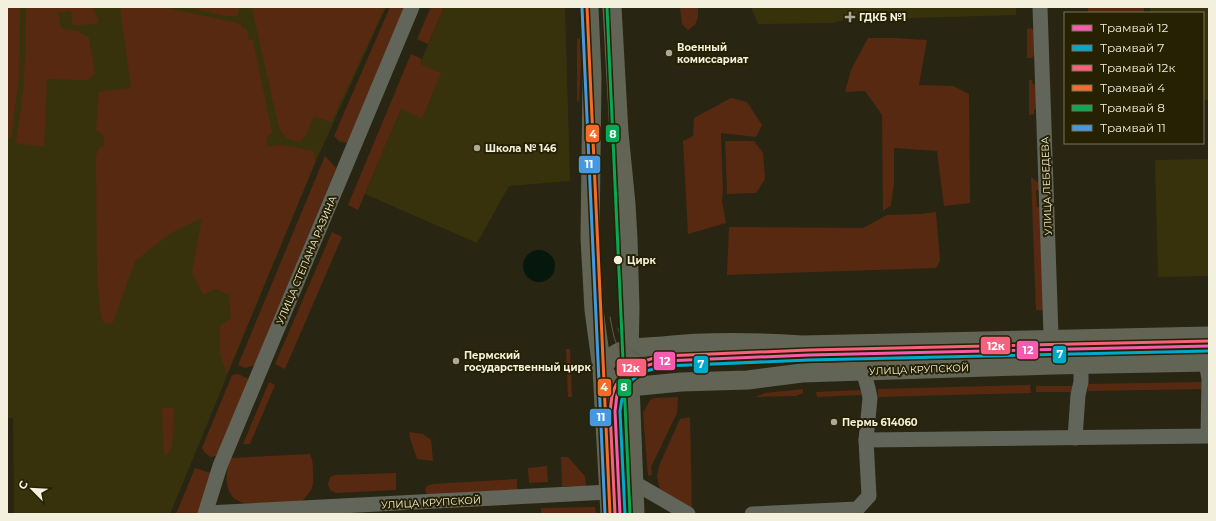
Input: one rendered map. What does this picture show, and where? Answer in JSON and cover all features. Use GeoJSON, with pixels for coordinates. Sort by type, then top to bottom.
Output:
{"type":"FeatureCollection","features":[{"type":"Feature","properties":{"kind":"main road"},"geometry":{"type":"LineString","coordinates":[[589,7],[592,78],[590,238],[594,310],[602,369],[610,514]]}},
{"type":"Feature","properties":{"kind":"main road"},"geometry":{"type":"LineString","coordinates":[[612,7],[619,133],[628,239],[630,308],[628,349],[635,514]]}},
{"type":"Feature","properties":{"kind":"main road"},"geometry":{"type":"LineString","coordinates":[[602,369],[612,356],[628,349],[679,344],[765,343],[802,345],[1209,336]]}},
{"type":"Feature","properties":{"kind":"main road","name":"УЛИЦА КРУПСКОЙ"},"geometry":{"type":"LineString","coordinates":[[630,387],[680,382],[748,380],[802,373],[1052,365],[1208,362]]}},
{"type":"Feature","properties":{"kind":"main road"},"geometry":{"type":"LineString","coordinates":[[602,369],[610,380],[617,384],[630,387]]}},
{"type":"Feature","properties":{"kind":"street","name":"УЛИЦА СТЕПАНА РАЗИНА"},"geometry":{"type":"LineString","coordinates":[[205,514],[220,466],[412,7]]}},
{"type":"Feature","properties":{"kind":"street","name":"УЛИЦА ЛЕБЕДЕВА"},"geometry":{"type":"LineString","coordinates":[[1040,7],[1052,365]]}},
{"type":"Feature","properties":{"kind":"street"},"geometry":{"type":"LineString","coordinates":[[866,440],[1208,436],[1208,362]]}},
{"type":"Feature","properties":{"kind":"street"},"geometry":{"type":"LineString","coordinates":[[1075,438],[1078,395],[1082,382],[1081,365]]}},
{"type":"Feature","properties":{"kind":"street"},"geometry":{"type":"LineString","coordinates":[[752,514],[857,508],[869,496],[866,440],[870,398],[863,371]]}},
{"type":"Feature","properties":{"kind":"street"},"geometry":{"type":"LineString","coordinates":[[634,482],[688,514]]}},
{"type":"Feature","properties":{"kind":"street","name":"УЛИЦА КРУПСКОЙ"},"geometry":{"type":"LineString","coordinates":[[205,514],[609,492]]}},
{"type":"Feature","properties":{"kind":"shaded area"},"geometry":{"type":"Polygon","coordinates":[[[7,7],[386,7],[315,163],[170,514],[14,514],[13,418],[7,418],[7,7]]]}},
{"type":"Feature","properties":{"kind":"shaded area"},"geometry":{"type":"Polygon","coordinates":[[[7,7],[20,7],[19,77],[11,138],[7,139],[7,7]]]}},
{"type":"Feature","properties":{"kind":"shaded area"},"geometry":{"type":"Polygon","coordinates":[[[26,7],[93,7],[99,23],[73,26],[71,11],[58,13],[61,28],[78,31],[89,38],[95,74],[87,80],[47,79],[44,147],[16,143],[24,75],[26,7]]]}},
{"type":"Feature","properties":{"kind":"shaded area"},"geometry":{"type":"Polygon","coordinates":[[[120,7],[163,7],[241,24],[242,28],[247,29],[249,40],[253,40],[272,133],[267,137],[267,146],[280,145],[314,151],[315,163],[227,374],[220,353],[220,326],[231,318],[229,295],[216,289],[203,295],[192,272],[202,218],[171,233],[135,261],[113,322],[105,324],[101,317],[97,276],[96,157],[99,148],[104,146],[104,136],[96,130],[99,92],[131,88],[120,7]]]}},
{"type":"Feature","properties":{"kind":"shaded area"},"geometry":{"type":"Polygon","coordinates":[[[187,7],[242,7],[238,12],[238,16],[225,16],[187,7]]]}},
{"type":"Feature","properties":{"kind":"shaded area"},"geometry":{"type":"Polygon","coordinates":[[[253,7],[385,7],[331,122],[314,116],[306,135],[299,142],[287,138],[279,128],[253,7]]]}},
{"type":"Feature","properties":{"kind":"shaded area"},"geometry":{"type":"Polygon","coordinates":[[[390,7],[404,7],[347,143],[339,141],[334,136],[390,7]]]}},
{"type":"Feature","properties":{"kind":"shaded area"},"geometry":{"type":"Polygon","coordinates":[[[431,7],[444,7],[428,44],[417,39],[431,7]]]}},
{"type":"Feature","properties":{"kind":"shaded area","name":"Школа № 146"},"geometry":{"type":"Polygon","coordinates":[[[444,7],[565,7],[570,181],[509,186],[477,243],[365,194],[444,7]]]}},
{"type":"Feature","properties":{"kind":"shaded area"},"geometry":{"type":"Polygon","coordinates":[[[680,7],[698,7],[696,23],[688,30],[682,24],[680,7]]]}},
{"type":"Feature","properties":{"kind":"shaded area","name":"ГДКБ №1"},"geometry":{"type":"Polygon","coordinates":[[[751,7],[1016,7],[1016,15],[843,20],[833,23],[758,24],[751,7]]]}},
{"type":"Feature","properties":{"kind":"shaded area"},"geometry":{"type":"Polygon","coordinates":[[[1088,7],[1144,7],[1144,12],[1088,12],[1088,7]]]}},
{"type":"Feature","properties":{"kind":"shaded area"},"geometry":{"type":"Polygon","coordinates":[[[1150,7],[1209,7],[1209,100],[1204,100],[1204,12],[1150,12],[1150,7]]]}},
{"type":"Feature","properties":{"kind":"shaded area"},"geometry":{"type":"Polygon","coordinates":[[[1031,28],[1035,31],[1037,51],[1032,58],[1027,58],[1027,29],[1031,28]]]}},
{"type":"Feature","properties":{"kind":"shaded area"},"geometry":{"type":"Polygon","coordinates":[[[577,38],[580,39],[581,64],[579,101],[577,102],[577,38]]]}},
{"type":"Feature","properties":{"kind":"shaded area"},"geometry":{"type":"Polygon","coordinates":[[[868,38],[927,40],[919,85],[953,86],[969,94],[970,203],[944,206],[937,151],[894,148],[894,183],[891,205],[883,211],[882,115],[865,91],[845,92],[851,70],[868,38]]]}},
{"type":"Feature","properties":{"kind":"shaded area"},"geometry":{"type":"Polygon","coordinates":[[[411,54],[422,59],[420,64],[441,73],[422,118],[401,109],[358,210],[348,205],[411,54]]]}},
{"type":"Feature","properties":{"kind":"shaded area"},"geometry":{"type":"Polygon","coordinates":[[[1029,80],[1032,80],[1032,83],[1039,87],[1039,106],[1034,110],[1034,114],[1029,115],[1029,80]]]}},
{"type":"Feature","properties":{"kind":"shaded area"},"geometry":{"type":"Polygon","coordinates":[[[731,98],[747,102],[762,125],[756,137],[721,133],[722,201],[726,223],[688,234],[683,141],[693,136],[694,118],[731,98]]]}},
{"type":"Feature","properties":{"kind":"shaded area"},"geometry":{"type":"Polygon","coordinates":[[[725,141],[754,141],[763,153],[765,179],[756,193],[727,194],[725,141]]]}},
{"type":"Feature","properties":{"kind":"shaded area"},"geometry":{"type":"Polygon","coordinates":[[[325,156],[336,168],[255,365],[245,368],[238,365],[325,156]]]}},
{"type":"Feature","properties":{"kind":"shaded area"},"geometry":{"type":"Polygon","coordinates":[[[1209,159],[1209,276],[1158,277],[1155,160],[1209,159]]]}},
{"type":"Feature","properties":{"kind":"shaded area"},"geometry":{"type":"Polygon","coordinates":[[[1031,177],[1040,184],[1041,190],[1036,190],[1037,207],[1042,207],[1045,310],[1036,310],[1031,177]]]}},
{"type":"Feature","properties":{"kind":"shaded area"},"geometry":{"type":"Polygon","coordinates":[[[936,212],[940,261],[936,268],[727,275],[729,227],[863,228],[887,215],[936,212]]]}},
{"type":"Feature","properties":{"kind":"shaded area"},"geometry":{"type":"Polygon","coordinates":[[[332,232],[342,237],[285,369],[275,364],[332,232]]]}},
{"type":"Feature","properties":{"kind":"shaded area"},"geometry":{"type":"Polygon","coordinates":[[[536,250],[542,250],[551,254],[555,266],[551,278],[542,282],[536,282],[527,278],[523,269],[523,263],[527,254],[536,250]]]}},
{"type":"Feature","properties":{"kind":"shaded area"},"geometry":{"type":"Polygon","coordinates":[[[566,349],[570,349],[572,397],[568,397],[566,349]]]}},
{"type":"Feature","properties":{"kind":"shaded area"},"geometry":{"type":"Polygon","coordinates":[[[238,374],[249,379],[216,456],[211,457],[205,453],[202,448],[232,375],[238,374]]]}},
{"type":"Feature","properties":{"kind":"shaded area"},"geometry":{"type":"Polygon","coordinates":[[[269,382],[275,385],[250,444],[243,444],[269,382]]]}},
{"type":"Feature","properties":{"kind":"shaded area"},"geometry":{"type":"Polygon","coordinates":[[[1204,382],[1204,389],[1088,391],[1088,384],[1204,382]]]}},
{"type":"Feature","properties":{"kind":"shaded area"},"geometry":{"type":"Polygon","coordinates":[[[1030,385],[1031,393],[878,397],[878,389],[1030,385]]]}},
{"type":"Feature","properties":{"kind":"shaded area"},"geometry":{"type":"Polygon","coordinates":[[[1036,386],[1077,386],[1077,392],[1036,392],[1036,386]]]}},
{"type":"Feature","properties":{"kind":"shaded area"},"geometry":{"type":"Polygon","coordinates":[[[803,389],[803,393],[796,396],[755,397],[765,393],[803,389]]]}},
{"type":"Feature","properties":{"kind":"shaded area"},"geometry":{"type":"Polygon","coordinates":[[[861,390],[861,395],[817,397],[816,392],[861,390]]]}},
{"type":"Feature","properties":{"kind":"shaded area"},"geometry":{"type":"Polygon","coordinates":[[[678,397],[677,413],[651,467],[652,475],[648,476],[643,413],[650,400],[655,398],[678,397]]]}},
{"type":"Feature","properties":{"kind":"shaded area"},"geometry":{"type":"Polygon","coordinates":[[[162,408],[174,408],[172,446],[167,456],[164,453],[162,408]]]}},
{"type":"Feature","properties":{"kind":"shaded area"},"geometry":{"type":"Polygon","coordinates":[[[690,417],[692,513],[661,493],[657,477],[659,466],[680,419],[690,417]]]}},
{"type":"Feature","properties":{"kind":"shaded area"},"geometry":{"type":"Polygon","coordinates":[[[409,432],[423,434],[431,440],[433,461],[417,459],[409,432]]]}},
{"type":"Feature","properties":{"kind":"shaded area"},"geometry":{"type":"Polygon","coordinates":[[[310,454],[313,465],[313,486],[302,501],[246,504],[235,499],[229,492],[227,477],[231,458],[310,454]]]}},
{"type":"Feature","properties":{"kind":"shaded area"},"geometry":{"type":"Polygon","coordinates":[[[561,457],[568,457],[585,476],[586,486],[562,486],[561,457]]]}},
{"type":"Feature","properties":{"kind":"shaded area"},"geometry":{"type":"Polygon","coordinates":[[[547,466],[548,482],[529,483],[528,468],[547,466]]]}},
{"type":"Feature","properties":{"kind":"shaded area"},"geometry":{"type":"Polygon","coordinates":[[[195,468],[211,473],[198,514],[176,514],[195,468]]]}},
{"type":"Feature","properties":{"kind":"shaded area"},"geometry":{"type":"Polygon","coordinates":[[[396,473],[396,490],[336,493],[330,490],[328,484],[330,477],[335,475],[396,473]]]}},
{"type":"Feature","properties":{"kind":"shaded area"},"geometry":{"type":"Polygon","coordinates":[[[517,479],[517,490],[427,495],[425,490],[427,486],[432,484],[517,479]]]}},
{"type":"Feature","properties":{"kind":"shaded area"},"geometry":{"type":"Polygon","coordinates":[[[595,507],[596,514],[541,514],[541,508],[595,507]]]}},
{"type":"Feature","properties":{"kind":"tram line","name":"4"},"geometry":{"type":"LineString","coordinates":[[587,7],[610,514]]}},
{"type":"Feature","properties":{"kind":"tram line","name":"8"},"geometry":{"type":"LineString","coordinates":[[607,7],[630,514]]}},
{"type":"Feature","properties":{"kind":"tram line","name":"11"},"geometry":{"type":"LineString","coordinates":[[582,8],[605,514]]}},
{"type":"Feature","properties":{"kind":"tram line"},"geometry":{"type":"LineString","coordinates":[[610,317],[616,342],[625,356],[637,363],[663,367]]}},
{"type":"Feature","properties":{"kind":"tram line"},"geometry":{"type":"LineString","coordinates":[[618,328],[624,343],[634,352],[641,356],[664,361]]}},
{"type":"Feature","properties":{"kind":"tram line","name":"12к"},"geometry":{"type":"LineString","coordinates":[[615,514],[610,411],[612,396],[619,379],[631,368],[647,360],[664,356],[809,350],[1209,341]]}},
{"type":"Feature","properties":{"kind":"tram line","name":"12"},"geometry":{"type":"LineString","coordinates":[[620,514],[615,411],[617,395],[624,381],[635,371],[656,363],[664,361],[809,355],[1209,346]]}},
{"type":"Feature","properties":{"kind":"tram line","name":"7"},"geometry":{"type":"LineString","coordinates":[[625,514],[620,411],[622,399],[624,391],[632,380],[650,370],[665,366],[809,360],[1209,351]]}},
{"type":"Feature","properties":{"kind":"place","name":"ГДКБ №1"},"geometry":{"type":"Point","coordinates":[850,17]}},
{"type":"Feature","properties":{"kind":"place","name":"Военный комиссариат"},"geometry":{"type":"Point","coordinates":[669,53]}},
{"type":"Feature","properties":{"kind":"place","name":"Школа № 146"},"geometry":{"type":"Point","coordinates":[477,148]}},
{"type":"Feature","properties":{"kind":"place","name":"Цирк"},"geometry":{"type":"Point","coordinates":[618,260]}},
{"type":"Feature","properties":{"kind":"place","name":"Пермский государственный цирк"},"geometry":{"type":"Point","coordinates":[456,361]}},
{"type":"Feature","properties":{"kind":"place","name":"Пермь 614060"},"geometry":{"type":"Point","coordinates":[834,422]}}]}
